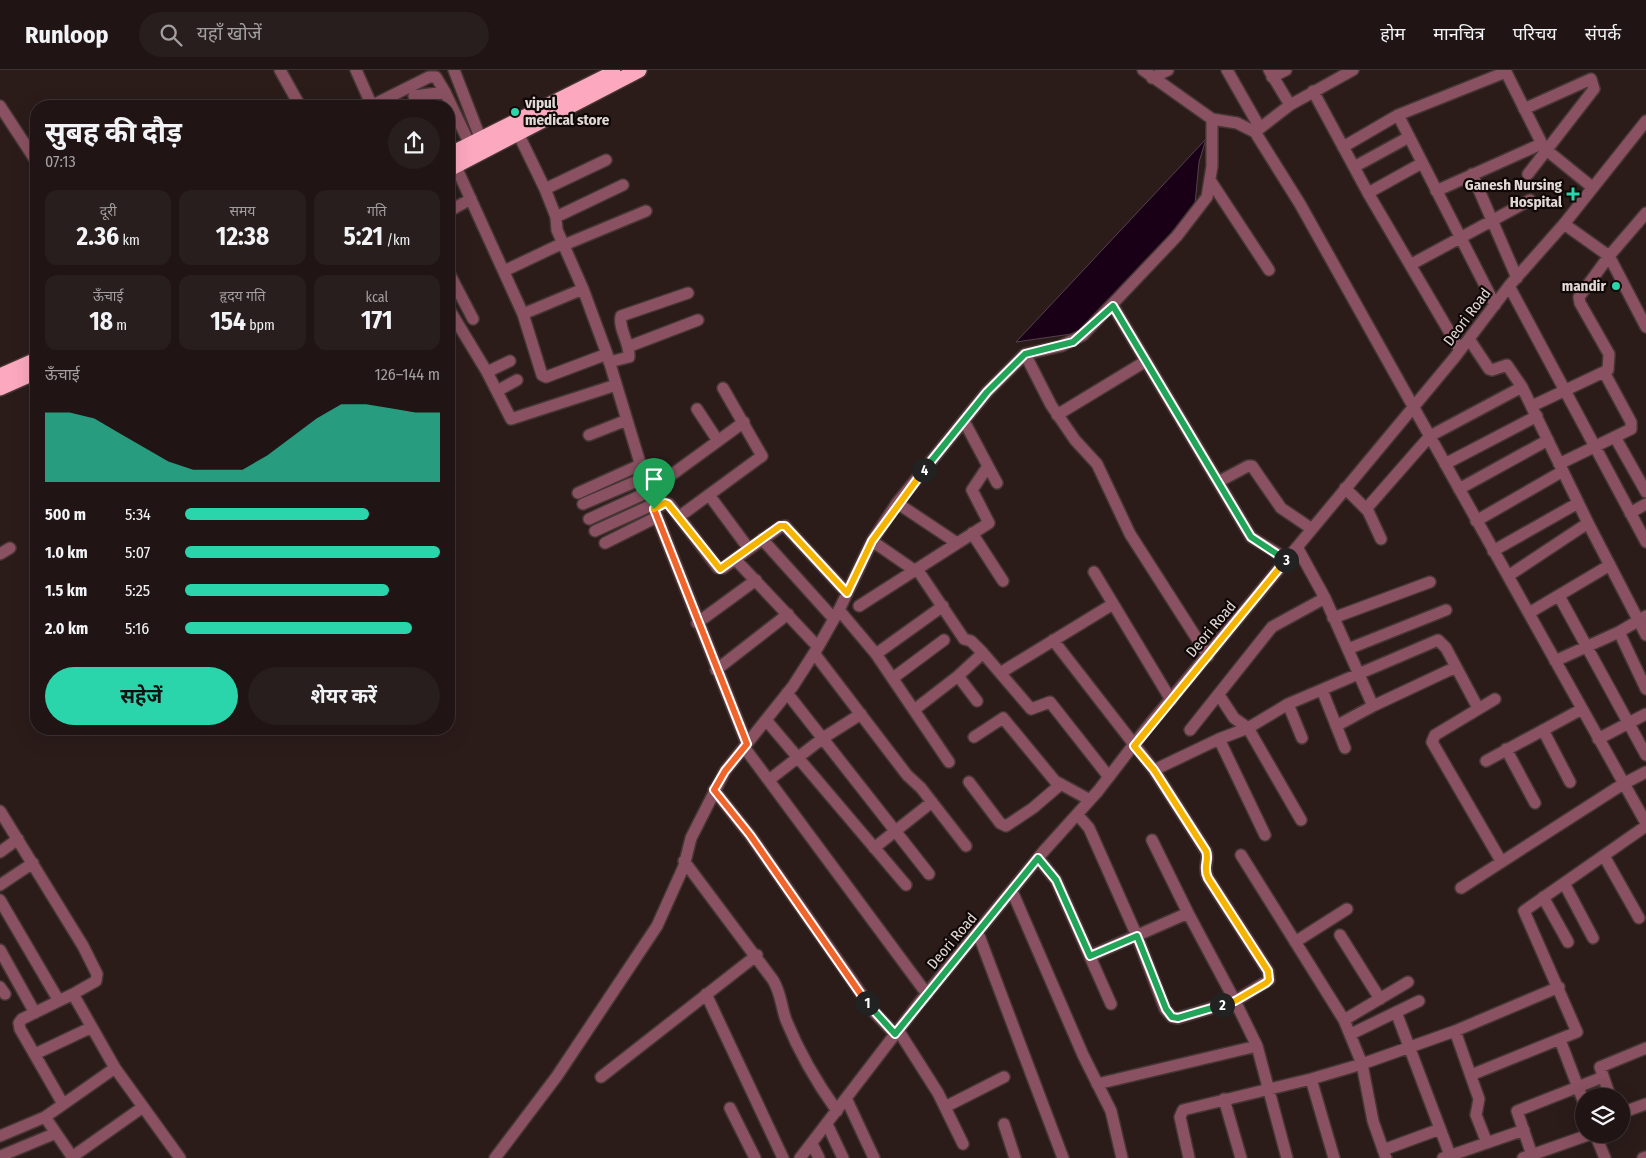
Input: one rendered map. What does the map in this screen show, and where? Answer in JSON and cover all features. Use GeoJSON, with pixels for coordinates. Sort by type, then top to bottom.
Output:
{"type":"FeatureCollection","features":[{"type":"Feature","properties":{"kind":"highway"},"geometry":{"type":"LineString","coordinates":[[516,129],[618,70]]}},
{"type":"Feature","properties":{"kind":"highway"},"geometry":{"type":"LineString","coordinates":[[455,159],[639,70]]}},
{"type":"Feature","properties":{"kind":"highway"},"geometry":{"type":"LineString","coordinates":[[0,376],[30,363]]}},
{"type":"Feature","properties":{"kind":"highway"},"geometry":{"type":"LineString","coordinates":[[0,388],[30,375]]}},
{"type":"Feature","properties":{"kind":"street"},"geometry":{"type":"LineString","coordinates":[[280,70],[297,100]]}},
{"type":"Feature","properties":{"kind":"street"},"geometry":{"type":"LineString","coordinates":[[356,70],[373,100]]}},
{"type":"Feature","properties":{"kind":"street"},"geometry":{"type":"LineString","coordinates":[[454,70],[478,148]]}},
{"type":"Feature","properties":{"kind":"street"},"geometry":{"type":"LineString","coordinates":[[1148,74],[1168,70]]}},
{"type":"Feature","properties":{"kind":"street"},"geometry":{"type":"LineString","coordinates":[[1227,70],[1258,130],[1529,612],[1646,825],[1526,909],[1524,913],[1577,1029],[1574,1035],[1471,1075]]}},
{"type":"Feature","properties":{"kind":"street"},"geometry":{"type":"LineString","coordinates":[[1286,70],[1270,73],[1290,105]]}},
{"type":"Feature","properties":{"kind":"street"},"geometry":{"type":"LineString","coordinates":[[1258,130],[1290,105],[1353,70]]}},
{"type":"Feature","properties":{"kind":"street"},"geometry":{"type":"LineString","coordinates":[[1343,147],[1398,115],[1505,71],[1544,147],[1592,187]]}},
{"type":"Feature","properties":{"kind":"street"},"geometry":{"type":"LineString","coordinates":[[1148,74],[1212,119],[1237,123],[1258,130]]}},
{"type":"Feature","properties":{"kind":"street"},"geometry":{"type":"LineString","coordinates":[[414,96],[429,77],[436,77],[450,100]]}},
{"type":"Feature","properties":{"kind":"street"},"geometry":{"type":"LineString","coordinates":[[1524,109],[1591,79],[1594,89],[1544,147],[1528,174]]}},
{"type":"Feature","properties":{"kind":"street"},"geometry":{"type":"LineString","coordinates":[[1313,91],[1368,193],[1460,350]]}},
{"type":"Feature","properties":{"kind":"street"},"geometry":{"type":"LineString","coordinates":[[397,100],[445,92]]}},
{"type":"Feature","properties":{"kind":"street"},"geometry":{"type":"LineString","coordinates":[[0,106],[30,152]]}},
{"type":"Feature","properties":{"kind":"street"},"geometry":{"type":"LineString","coordinates":[[455,109],[478,148]]}},
{"type":"Feature","properties":{"kind":"street"},"geometry":{"type":"LineString","coordinates":[[1398,115],[1495,305]]}},
{"type":"Feature","properties":{"kind":"street"},"geometry":{"type":"LineString","coordinates":[[495,1158],[556,1076],[657,926],[684,861],[691,838],[714,790],[725,771],[787,693],[816,650],[837,615],[872,541],[897,503],[987,392],[1025,354],[1073,342],[1113,306],[1177,236],[1208,197],[1212,166],[1212,119]]}},
{"type":"Feature","properties":{"kind":"street","name":"Deori Road"},"geometry":{"type":"LineString","coordinates":[[800,1158],[927,994],[1038,858],[1109,777],[1170,700],[1469,339],[1513,282],[1564,224],[1646,121]]}},
{"type":"Feature","properties":{"kind":"street"},"geometry":{"type":"LineString","coordinates":[[516,129],[545,189],[556,217],[557,230],[583,289],[608,358],[654,510],[746,746],[927,994]]}},
{"type":"Feature","properties":{"kind":"street"},"geometry":{"type":"LineString","coordinates":[[1354,168],[1409,137]]}},
{"type":"Feature","properties":{"kind":"street"},"geometry":{"type":"LineString","coordinates":[[1436,190],[1472,174],[1544,147]]}},
{"type":"Feature","properties":{"kind":"street"},"geometry":{"type":"LineString","coordinates":[[545,189],[606,160]]}},
{"type":"Feature","properties":{"kind":"street"},"geometry":{"type":"LineString","coordinates":[[1368,193],[1422,163]]}},
{"type":"Feature","properties":{"kind":"street"},"geometry":{"type":"LineString","coordinates":[[455,169],[471,199],[523,314],[542,375],[546,377],[608,358],[628,358],[630,346],[620,322],[621,316],[688,293]]}},
{"type":"Feature","properties":{"kind":"street"},"geometry":{"type":"LineString","coordinates":[[1472,174],[1492,221],[1513,282],[1566,390],[1646,542]]}},
{"type":"Feature","properties":{"kind":"street"},"geometry":{"type":"LineString","coordinates":[[1210,180],[1269,270]]}},
{"type":"Feature","properties":{"kind":"street"},"geometry":{"type":"LineString","coordinates":[[556,217],[623,186]]}},
{"type":"Feature","properties":{"kind":"street"},"geometry":{"type":"LineString","coordinates":[[455,208],[471,199]]}},
{"type":"Feature","properties":{"kind":"street"},"geometry":{"type":"LineString","coordinates":[[1410,265],[1530,200]]}},
{"type":"Feature","properties":{"kind":"street"},"geometry":{"type":"LineString","coordinates":[[504,271],[563,244],[646,211]]}},
{"type":"Feature","properties":{"kind":"street"},"geometry":{"type":"LineString","coordinates":[[1445,464],[1535,411],[1566,390],[1604,372],[1610,365],[1609,354],[1580,304],[1579,297],[1609,256],[1646,213]]}},
{"type":"Feature","properties":{"kind":"street"},"geometry":{"type":"LineString","coordinates":[[1564,224],[1609,256],[1646,327]]}},
{"type":"Feature","properties":{"kind":"street"},"geometry":{"type":"LineString","coordinates":[[455,285],[473,320]]}},
{"type":"Feature","properties":{"kind":"street"},"geometry":{"type":"LineString","coordinates":[[523,314],[583,289]]}},
{"type":"Feature","properties":{"kind":"street"},"geometry":{"type":"LineString","coordinates":[[1113,306],[1251,537],[1286,559]]}},
{"type":"Feature","properties":{"kind":"street"},"geometry":{"type":"LineString","coordinates":[[455,319],[487,372],[509,417],[515,419],[616,385]]}},
{"type":"Feature","properties":{"kind":"street"},"geometry":{"type":"LineString","coordinates":[[630,346],[698,320]]}},
{"type":"Feature","properties":{"kind":"street"},"geometry":{"type":"LineString","coordinates":[[1469,339],[1489,369],[1492,370],[1507,365],[1522,387],[1588,523],[1610,565],[1642,618],[1646,635]]}},
{"type":"Feature","properties":{"kind":"street"},"geometry":{"type":"LineString","coordinates":[[1025,354],[1058,415],[1075,440],[1097,464],[1130,534],[1208,656]]}},
{"type":"Feature","properties":{"kind":"street"},"geometry":{"type":"LineString","coordinates":[[487,372],[510,361]]}},
{"type":"Feature","properties":{"kind":"street"},"geometry":{"type":"LineString","coordinates":[[1058,415],[1146,361]]}},
{"type":"Feature","properties":{"kind":"street"},"geometry":{"type":"LineString","coordinates":[[1476,520],[1596,447],[1627,432],[1631,426],[1604,372]]}},
{"type":"Feature","properties":{"kind":"street"},"geometry":{"type":"LineString","coordinates":[[497,391],[518,380]]}},
{"type":"Feature","properties":{"kind":"street"},"geometry":{"type":"LineString","coordinates":[[1366,509],[1430,436],[1522,387]]}},
{"type":"Feature","properties":{"kind":"street"},"geometry":{"type":"LineString","coordinates":[[680,516],[760,458],[762,453],[722,388]]}},
{"type":"Feature","properties":{"kind":"street"},"geometry":{"type":"LineString","coordinates":[[697,409],[718,441]]}},
{"type":"Feature","properties":{"kind":"street"},"geometry":{"type":"LineString","coordinates":[[589,435],[627,420]]}},
{"type":"Feature","properties":{"kind":"street"},"geometry":{"type":"LineString","coordinates":[[964,421],[998,483]]}},
{"type":"Feature","properties":{"kind":"street"},"geometry":{"type":"LineString","coordinates":[[589,520],[648,492],[744,422]]}},
{"type":"Feature","properties":{"kind":"street"},"geometry":{"type":"LineString","coordinates":[[1616,437],[1642,476],[1646,492]]}},
{"type":"Feature","properties":{"kind":"street"},"geometry":{"type":"LineString","coordinates":[[1459,489],[1548,440]]}},
{"type":"Feature","properties":{"kind":"street"},"geometry":{"type":"LineString","coordinates":[[578,493],[640,465]]}},
{"type":"Feature","properties":{"kind":"street"},"geometry":{"type":"LineString","coordinates":[[859,606],[987,525],[990,521],[972,490],[988,466]]}},
{"type":"Feature","properties":{"kind":"street"},"geometry":{"type":"LineString","coordinates":[[1218,482],[1248,466],[1252,466],[1281,508],[1312,529]]}},
{"type":"Feature","properties":{"kind":"street"},"geometry":{"type":"LineString","coordinates":[[584,504],[644,478]]}},
{"type":"Feature","properties":{"kind":"street"},"geometry":{"type":"LineString","coordinates":[[1345,488],[1366,509],[1373,519],[1381,539]]}},
{"type":"Feature","properties":{"kind":"street"},"geometry":{"type":"LineString","coordinates":[[709,495],[749,549]]}},
{"type":"Feature","properties":{"kind":"street"},"geometry":{"type":"LineString","coordinates":[[604,543],[667,503],[680,516],[718,568],[723,568],[780,526],[788,528],[847,593]]}},
{"type":"Feature","properties":{"kind":"street"},"geometry":{"type":"LineString","coordinates":[[897,503],[957,543]]}},
{"type":"Feature","properties":{"kind":"street"},"geometry":{"type":"LineString","coordinates":[[1493,551],[1578,503]]}},
{"type":"Feature","properties":{"kind":"street"},"geometry":{"type":"LineString","coordinates":[[1630,513],[1646,504]]}},
{"type":"Feature","properties":{"kind":"street"},"geometry":{"type":"LineString","coordinates":[[595,531],[654,510]]}},
{"type":"Feature","properties":{"kind":"street"},"geometry":{"type":"LineString","coordinates":[[1508,576],[1588,523]]}},
{"type":"Feature","properties":{"kind":"street"},"geometry":{"type":"LineString","coordinates":[[972,533],[1003,581]]}},
{"type":"Feature","properties":{"kind":"street"},"geometry":{"type":"LineString","coordinates":[[762,539],[876,654],[949,762]]}},
{"type":"Feature","properties":{"kind":"street"},"geometry":{"type":"LineString","coordinates":[[872,541],[915,570],[964,639],[971,641],[984,653],[1031,709],[1048,701],[1050,702],[1109,777]]}},
{"type":"Feature","properties":{"kind":"street"},"geometry":{"type":"LineString","coordinates":[[1297,547],[1325,598],[1360,673],[1373,706]]}},
{"type":"Feature","properties":{"kind":"street"},"geometry":{"type":"LineString","coordinates":[[735,559],[788,614],[907,775],[932,802],[966,846]]}},
{"type":"Feature","properties":{"kind":"street"},"geometry":{"type":"LineString","coordinates":[[1529,612],[1610,565]]}},
{"type":"Feature","properties":{"kind":"street"},"geometry":{"type":"LineString","coordinates":[[1094,572],[1170,700]]}},
{"type":"Feature","properties":{"kind":"street"},"geometry":{"type":"LineString","coordinates":[[697,623],[756,580]]}},
{"type":"Feature","properties":{"kind":"street"},"geometry":{"type":"LineString","coordinates":[[1333,618],[1430,582]]}},
{"type":"Feature","properties":{"kind":"street"},"geometry":{"type":"LineString","coordinates":[[1559,596],[1646,755]]}},
{"type":"Feature","properties":{"kind":"street"},"geometry":{"type":"LineString","coordinates":[[1190,730],[1272,627],[1325,598]]}},
{"type":"Feature","properties":{"kind":"street"},"geometry":{"type":"LineString","coordinates":[[1000,673],[1113,604]]}},
{"type":"Feature","properties":{"kind":"street"},"geometry":{"type":"LineString","coordinates":[[876,654],[942,606]]}},
{"type":"Feature","properties":{"kind":"street"},"geometry":{"type":"LineString","coordinates":[[1348,649],[1446,610]]}},
{"type":"Feature","properties":{"kind":"street"},"geometry":{"type":"LineString","coordinates":[[716,670],[788,614]]}},
{"type":"Feature","properties":{"kind":"street"},"geometry":{"type":"LineString","coordinates":[[1555,661],[1619,632],[1642,618]]}},
{"type":"Feature","properties":{"kind":"street"},"geometry":{"type":"LineString","coordinates":[[1619,632],[1646,689]]}},
{"type":"Feature","properties":{"kind":"street"},"geometry":{"type":"LineString","coordinates":[[893,678],[944,640]]}},
{"type":"Feature","properties":{"kind":"street"},"geometry":{"type":"LineString","coordinates":[[1053,640],[1154,770],[1206,851],[1208,858],[1204,866],[1208,878],[1268,971],[1269,980],[1235,1001],[1178,1018],[1172,1017],[1166,1009],[1137,936],[1089,828],[1077,814]]}},
{"type":"Feature","properties":{"kind":"street"},"geometry":{"type":"LineString","coordinates":[[1154,770],[1219,738],[1248,728],[1288,704],[1438,640],[1442,643],[1478,708]]}},
{"type":"Feature","properties":{"kind":"street"},"geometry":{"type":"LineString","coordinates":[[914,710],[984,653]]}},
{"type":"Feature","properties":{"kind":"street"},"geometry":{"type":"LineString","coordinates":[[1336,726],[1373,706],[1456,667]]}},
{"type":"Feature","properties":{"kind":"street"},"geometry":{"type":"LineString","coordinates":[[958,676],[977,701]]}},
{"type":"Feature","properties":{"kind":"street"},"geometry":{"type":"LineString","coordinates":[[1322,690],[1345,748]]}},
{"type":"Feature","properties":{"kind":"street"},"geometry":{"type":"LineString","coordinates":[[787,693],[929,874]]}},
{"type":"Feature","properties":{"kind":"street"},"geometry":{"type":"LineString","coordinates":[[1219,695],[1234,718],[1248,728],[1300,820]]}},
{"type":"Feature","properties":{"kind":"street"},"geometry":{"type":"LineString","coordinates":[[1495,699],[1435,735],[1432,742],[1501,861]]}},
{"type":"Feature","properties":{"kind":"street"},"geometry":{"type":"LineString","coordinates":[[1288,704],[1302,738]]}},
{"type":"Feature","properties":{"kind":"street"},"geometry":{"type":"LineString","coordinates":[[1486,762],[1506,749],[1582,709]]}},
{"type":"Feature","properties":{"kind":"street"},"geometry":{"type":"LineString","coordinates":[[769,780],[823,738],[861,714]]}},
{"type":"Feature","properties":{"kind":"street"},"geometry":{"type":"LineString","coordinates":[[1598,739],[1646,714]]}},
{"type":"Feature","properties":{"kind":"street"},"geometry":{"type":"LineString","coordinates":[[974,737],[1003,718],[1055,781],[1090,800]]}},
{"type":"Feature","properties":{"kind":"street"},"geometry":{"type":"LineString","coordinates":[[766,720],[906,885]]}},
{"type":"Feature","properties":{"kind":"street"},"geometry":{"type":"LineString","coordinates":[[1543,730],[1570,782]]}},
{"type":"Feature","properties":{"kind":"street"},"geometry":{"type":"LineString","coordinates":[[1219,738],[1264,834]]}},
{"type":"Feature","properties":{"kind":"street"},"geometry":{"type":"LineString","coordinates":[[1506,749],[1535,803]]}},
{"type":"Feature","properties":{"kind":"street"},"geometry":{"type":"LineString","coordinates":[[1461,888],[1623,784],[1646,772]]}},
{"type":"Feature","properties":{"kind":"street"},"geometry":{"type":"LineString","coordinates":[[969,782],[1000,824],[1006,826],[1033,808],[1061,784]]}},
{"type":"Feature","properties":{"kind":"street"},"geometry":{"type":"LineString","coordinates":[[714,790],[750,835],[874,1012],[897,1032],[945,1107],[963,1144]]}},
{"type":"Feature","properties":{"kind":"street"},"geometry":{"type":"LineString","coordinates":[[874,848],[932,802]]}},
{"type":"Feature","properties":{"kind":"street"},"geometry":{"type":"LineString","coordinates":[[1,815],[18,838],[97,974],[96,981],[22,1019],[19,1025],[63,1104]]}},
{"type":"Feature","properties":{"kind":"street"},"geometry":{"type":"LineString","coordinates":[[0,852],[18,838]]}},
{"type":"Feature","properties":{"kind":"street"},"geometry":{"type":"LineString","coordinates":[[1152,840],[1257,1046],[1287,1158]]}},
{"type":"Feature","properties":{"kind":"street"},"geometry":{"type":"LineString","coordinates":[[1241,855],[1351,1034],[1362,1064],[1374,1121],[1385,1154],[1440,1129]]}},
{"type":"Feature","properties":{"kind":"street"},"geometry":{"type":"LineString","coordinates":[[1604,856],[1639,918]]}},
{"type":"Feature","properties":{"kind":"street"},"geometry":{"type":"LineString","coordinates":[[1038,858],[1056,880],[1111,1004]]}},
{"type":"Feature","properties":{"kind":"street"},"geometry":{"type":"LineString","coordinates":[[684,861],[756,955],[780,992],[785,1017],[797,1045],[822,1090],[837,1111]]}},
{"type":"Feature","properties":{"kind":"street"},"geometry":{"type":"LineString","coordinates":[[0,885],[33,863]]}},
{"type":"Feature","properties":{"kind":"street"},"geometry":{"type":"LineString","coordinates":[[1564,883],[1593,938]]}},
{"type":"Feature","properties":{"kind":"street"},"geometry":{"type":"LineString","coordinates":[[1012,891],[1097,1084],[1111,1111],[1122,1158]]}},
{"type":"Feature","properties":{"kind":"street"},"geometry":{"type":"LineString","coordinates":[[1543,897],[1568,942]]}},
{"type":"Feature","properties":{"kind":"street"},"geometry":{"type":"LineString","coordinates":[[0,900],[59,1001]]}},
{"type":"Feature","properties":{"kind":"street"},"geometry":{"type":"LineString","coordinates":[[1295,942],[1347,909]]}},
{"type":"Feature","properties":{"kind":"street"},"geometry":{"type":"LineString","coordinates":[[1090,956],[1188,913]]}},
{"type":"Feature","properties":{"kind":"street"},"geometry":{"type":"LineString","coordinates":[[978,932],[1063,1158]]}},
{"type":"Feature","properties":{"kind":"street"},"geometry":{"type":"LineString","coordinates":[[1340,935],[1380,999]]}},
{"type":"Feature","properties":{"kind":"street"},"geometry":{"type":"LineString","coordinates":[[0,950],[35,1013]]}},
{"type":"Feature","properties":{"kind":"street"},"geometry":{"type":"LineString","coordinates":[[601,1077],[756,955]]}},
{"type":"Feature","properties":{"kind":"street"},"geometry":{"type":"LineString","coordinates":[[1344,1020],[1408,982]]}},
{"type":"Feature","properties":{"kind":"street"},"geometry":{"type":"LineString","coordinates":[[1189,1158],[1180,1113],[1183,1110],[1269,1090],[1362,1064],[1455,1031],[1559,988]]}},
{"type":"Feature","properties":{"kind":"street"},"geometry":{"type":"LineString","coordinates":[[72,994],[90,1028],[115,1068],[180,1158]]}},
{"type":"Feature","properties":{"kind":"street"},"geometry":{"type":"LineString","coordinates":[[706,994],[783,1158]]}},
{"type":"Feature","properties":{"kind":"street"},"geometry":{"type":"LineString","coordinates":[[1351,1034],[1420,1001]]}},
{"type":"Feature","properties":{"kind":"street"},"geometry":{"type":"LineString","coordinates":[[1396,1012],[1440,1129],[1447,1157],[1524,1130]]}},
{"type":"Feature","properties":{"kind":"street"},"geometry":{"type":"LineString","coordinates":[[35,1054],[90,1028]]}},
{"type":"Feature","properties":{"kind":"street"},"geometry":{"type":"LineString","coordinates":[[1455,1031],[1478,1099],[1476,1115],[1487,1143]]}},
{"type":"Feature","properties":{"kind":"street"},"geometry":{"type":"LineString","coordinates":[[1560,1040],[1578,1088],[1603,1077]]}},
{"type":"Feature","properties":{"kind":"street"},"geometry":{"type":"LineString","coordinates":[[1097,1084],[1257,1046]]}},
{"type":"Feature","properties":{"kind":"street"},"geometry":{"type":"LineString","coordinates":[[1607,1088],[1600,1069],[1602,1066],[1646,1048]]}},
{"type":"Feature","properties":{"kind":"street"},"geometry":{"type":"LineString","coordinates":[[0,1136],[45,1117],[115,1068]]}},
{"type":"Feature","properties":{"kind":"street"},"geometry":{"type":"LineString","coordinates":[[945,1107],[1004,1077]]}},
{"type":"Feature","properties":{"kind":"street"},"geometry":{"type":"LineString","coordinates":[[1311,1079],[1334,1158]]}},
{"type":"Feature","properties":{"kind":"street"},"geometry":{"type":"LineString","coordinates":[[1575,1089],[1517,1111],[1524,1130],[1528,1156],[1575,1140]]}},
{"type":"Feature","properties":{"kind":"street"},"geometry":{"type":"LineString","coordinates":[[846,1098],[874,1158]]}},
{"type":"Feature","properties":{"kind":"street"},"geometry":{"type":"LineString","coordinates":[[1224,1099],[1241,1158]]}},
{"type":"Feature","properties":{"kind":"street"},"geometry":{"type":"LineString","coordinates":[[1630,1110],[1646,1104]]}},
{"type":"Feature","properties":{"kind":"street"},"geometry":{"type":"LineString","coordinates":[[45,1117],[72,1157],[143,1107]]}},
{"type":"Feature","properties":{"kind":"street"},"geometry":{"type":"LineString","coordinates":[[730,1108],[755,1158]]}},
{"type":"Feature","properties":{"kind":"street"},"geometry":{"type":"LineString","coordinates":[[827,1124],[842,1158]]}},
{"type":"Feature","properties":{"kind":"street"},"geometry":{"type":"LineString","coordinates":[[1004,1124],[1012,1157]]}},
{"type":"Feature","properties":{"kind":"street"},"geometry":{"type":"LineString","coordinates":[[3,1154],[56,1133]]}},
{"type":"Feature","properties":{"kind":"street"},"geometry":{"type":"LineString","coordinates":[[1599,1143],[1605,1158]]}},
{"type":"Feature","properties":{"kind":"street"},"geometry":{"type":"LineString","coordinates":[[812,1144],[819,1158]]}},
{"type":"Feature","properties":{"kind":"shaded area"},"geometry":{"type":"Polygon","coordinates":[[[1206,139],[1199,162],[1195,204],[1157,250],[1078,333],[1016,342],[1206,139]]]}},
{"type":"Feature","properties":{"kind":"place","name":"vipul medical store"},"geometry":{"type":"Point","coordinates":[515,112]}},
{"type":"Feature","properties":{"kind":"place","name":"Ganesh Nursing Hospital"},"geometry":{"type":"Point","coordinates":[1573,194]}},
{"type":"Feature","properties":{"kind":"place","name":"mandir"},"geometry":{"type":"Point","coordinates":[1616,286]}},
{"type":"Feature","properties":{"kind":"route"},"geometry":{"type":"LineString","coordinates":[[1113,306],[1251,537],[1256,542],[1286,559],[1253,602],[1145,730],[1134,746],[1154,770],[1206,851],[1208,858],[1204,866],[1205,872],[1268,971],[1269,980],[1235,1001],[1178,1018],[1172,1017],[1166,1009],[1137,936],[1090,956],[1056,880],[1038,858],[895,1034],[874,1012],[750,835],[714,790],[725,771],[747,744],[687,599],[654,509],[665,503],[668,504],[680,516],[720,569],[780,526],[785,526],[847,593],[872,541],[897,503],[987,392],[1025,354],[1073,342],[1113,306]]}}]}
